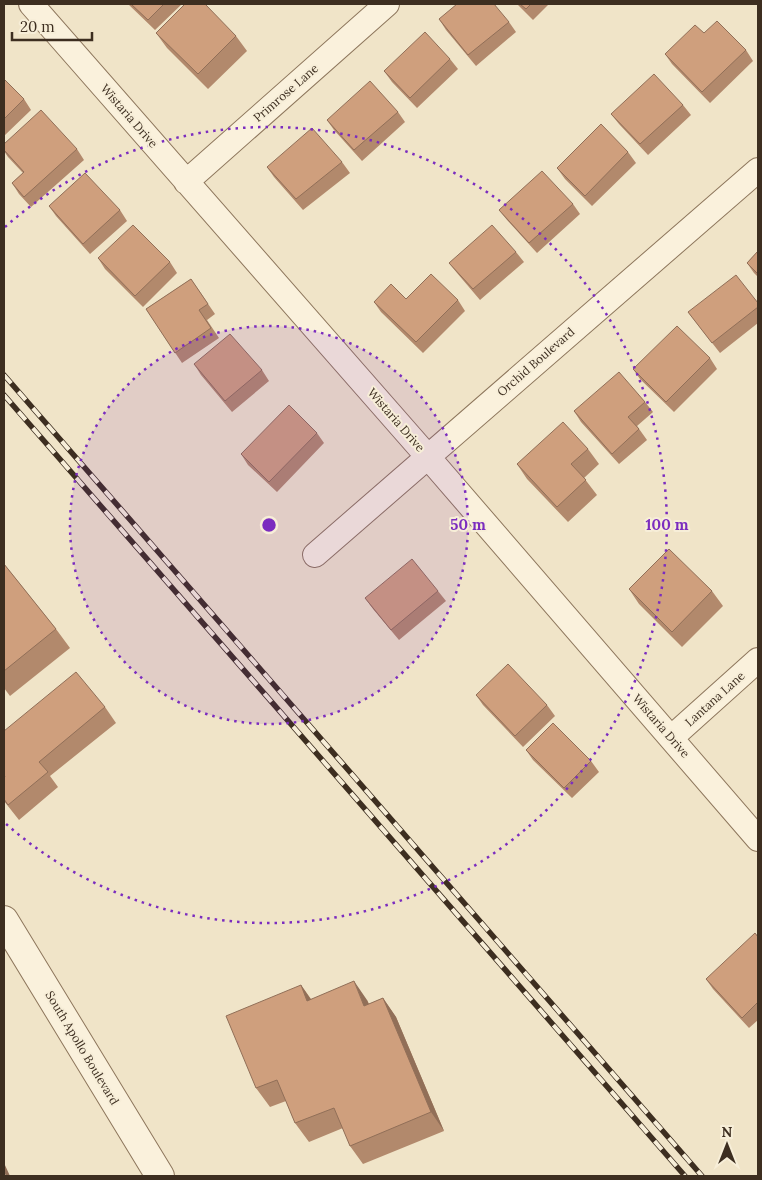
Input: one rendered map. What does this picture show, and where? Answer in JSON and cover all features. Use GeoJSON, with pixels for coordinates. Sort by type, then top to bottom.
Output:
{"type":"FeatureCollection","features":[{"type":"Feature","properties":{"kind":"street","name":"Wistaria Drive"},"geometry":{"type":"LineString","coordinates":[[31,4],[428,456],[758,839]]}},
{"type":"Feature","properties":{"kind":"street","name":"Primrose Lane"},"geometry":{"type":"LineString","coordinates":[[186,182],[387,4]]}},
{"type":"Feature","properties":{"kind":"street","name":"Orchid Boulevard"},"geometry":{"type":"LineString","coordinates":[[315,555],[758,170]]}},
{"type":"Feature","properties":{"kind":"street","name":"Lantana Lane"},"geometry":{"type":"LineString","coordinates":[[671,738],[758,660]]}},
{"type":"Feature","properties":{"kind":"street","name":"South Apollo Boulevard"},"geometry":{"type":"LineString","coordinates":[[4,920],[160,1176]]}},
{"type":"Feature","properties":{"kind":"building"},"geometry":{"type":"Polygon","coordinates":[[[131,4],[164,4],[148,20],[131,4]]]}},
{"type":"Feature","properties":{"kind":"building"},"geometry":{"type":"Polygon","coordinates":[[[185,4],[205,4],[236,36],[198,74],[156,33],[185,4]]]}},
{"type":"Feature","properties":{"kind":"building"},"geometry":{"type":"Polygon","coordinates":[[[457,4],[494,4],[509,22],[468,55],[439,19],[457,4]]]}},
{"type":"Feature","properties":{"kind":"building"},"geometry":{"type":"Polygon","coordinates":[[[520,4],[531,4],[526,9],[520,4]]]}},
{"type":"Feature","properties":{"kind":"building"},"geometry":{"type":"Polygon","coordinates":[[[717,21],[746,50],[702,92],[665,54],[695,25],[704,33],[717,21]]]}},
{"type":"Feature","properties":{"kind":"building"},"geometry":{"type":"Polygon","coordinates":[[[425,32],[450,59],[410,98],[384,71],[425,32]]]}},
{"type":"Feature","properties":{"kind":"building"},"geometry":{"type":"Polygon","coordinates":[[[654,74],[683,105],[640,144],[611,114],[654,74]]]}},
{"type":"Feature","properties":{"kind":"building"},"geometry":{"type":"Polygon","coordinates":[[[4,79],[24,99],[4,119],[4,79]]]}},
{"type":"Feature","properties":{"kind":"building"},"geometry":{"type":"Polygon","coordinates":[[[370,81],[398,112],[354,150],[327,120],[370,81]]]}},
{"type":"Feature","properties":{"kind":"building"},"geometry":{"type":"Polygon","coordinates":[[[41,110],[77,149],[24,197],[12,183],[24,172],[4,150],[4,144],[41,110]]]}},
{"type":"Feature","properties":{"kind":"building"},"geometry":{"type":"Polygon","coordinates":[[[601,124],[628,152],[585,196],[557,168],[601,124]]]}},
{"type":"Feature","properties":{"kind":"building"},"geometry":{"type":"Polygon","coordinates":[[[312,128],[342,162],[296,199],[267,167],[312,128]]]}},
{"type":"Feature","properties":{"kind":"building"},"geometry":{"type":"Polygon","coordinates":[[[542,171],[573,204],[529,243],[499,210],[542,171]]]}},
{"type":"Feature","properties":{"kind":"building"},"geometry":{"type":"Polygon","coordinates":[[[85,173],[120,210],[83,244],[49,206],[85,173]]]}},
{"type":"Feature","properties":{"kind":"building"},"geometry":{"type":"Polygon","coordinates":[[[133,225],[170,262],[135,296],[98,258],[133,225]]]}},
{"type":"Feature","properties":{"kind":"building"},"geometry":{"type":"Polygon","coordinates":[[[492,225],[516,252],[473,289],[449,263],[492,225]]]}},
{"type":"Feature","properties":{"kind":"building"},"geometry":{"type":"Polygon","coordinates":[[[758,251],[758,274],[747,263],[758,251]]]}},
{"type":"Feature","properties":{"kind":"building"},"geometry":{"type":"Polygon","coordinates":[[[431,274],[458,300],[416,342],[374,302],[391,284],[406,299],[431,274]]]}},
{"type":"Feature","properties":{"kind":"building"},"geometry":{"type":"Polygon","coordinates":[[[736,275],[758,303],[758,307],[712,343],[688,312],[736,275]]]}},
{"type":"Feature","properties":{"kind":"building"},"geometry":{"type":"Polygon","coordinates":[[[191,279],[208,304],[199,310],[211,328],[175,353],[146,309],[191,279]]]}},
{"type":"Feature","properties":{"kind":"building"},"geometry":{"type":"Polygon","coordinates":[[[677,326],[710,358],[666,402],[633,369],[677,326]]]}},
{"type":"Feature","properties":{"kind":"building"},"geometry":{"type":"Polygon","coordinates":[[[230,334],[262,370],[225,401],[194,364],[230,334]]]}},
{"type":"Feature","properties":{"kind":"building"},"geometry":{"type":"Polygon","coordinates":[[[619,372],[645,402],[628,417],[639,429],[612,454],[574,411],[619,372]]]}},
{"type":"Feature","properties":{"kind":"building"},"geometry":{"type":"Polygon","coordinates":[[[289,405],[317,433],[269,482],[241,454],[289,405]]]}},
{"type":"Feature","properties":{"kind":"building"},"geometry":{"type":"Polygon","coordinates":[[[563,422],[588,449],[571,464],[586,480],[557,507],[517,464],[563,422]]]}},
{"type":"Feature","properties":{"kind":"building"},"geometry":{"type":"Polygon","coordinates":[[[669,549],[712,591],[672,632],[629,589],[669,549]]]}},
{"type":"Feature","properties":{"kind":"building"},"geometry":{"type":"Polygon","coordinates":[[[412,559],[438,591],[391,630],[365,598],[412,559]]]}},
{"type":"Feature","properties":{"kind":"building"},"geometry":{"type":"Polygon","coordinates":[[[4,564],[56,629],[4,671],[4,564]]]}},
{"type":"Feature","properties":{"kind":"building"},"geometry":{"type":"Polygon","coordinates":[[[508,664],[547,705],[515,736],[476,695],[508,664]]]}},
{"type":"Feature","properties":{"kind":"building"},"geometry":{"type":"Polygon","coordinates":[[[76,672],[105,707],[39,762],[48,772],[8,805],[4,799],[4,731],[76,672]]]}},
{"type":"Feature","properties":{"kind":"building"},"geometry":{"type":"Polygon","coordinates":[[[553,723],[591,761],[564,788],[526,750],[553,723]]]}},
{"type":"Feature","properties":{"kind":"building"},"geometry":{"type":"Polygon","coordinates":[[[755,933],[758,937],[758,1002],[742,1018],[706,979],[755,933]]]}},
{"type":"Feature","properties":{"kind":"building"},"geometry":{"type":"Polygon","coordinates":[[[354,981],[364,1006],[383,998],[431,1112],[350,1146],[334,1108],[295,1123],[277,1080],[256,1088],[226,1016],[301,985],[307,1001],[354,981]]]}},
{"type":"Feature","properties":{"kind":"railway"},"geometry":{"type":"LineString","coordinates":[[4,375],[702,1176]]}},
{"type":"Feature","properties":{"kind":"railway"},"geometry":{"type":"LineString","coordinates":[[4,395],[685,1176]]}}]}
